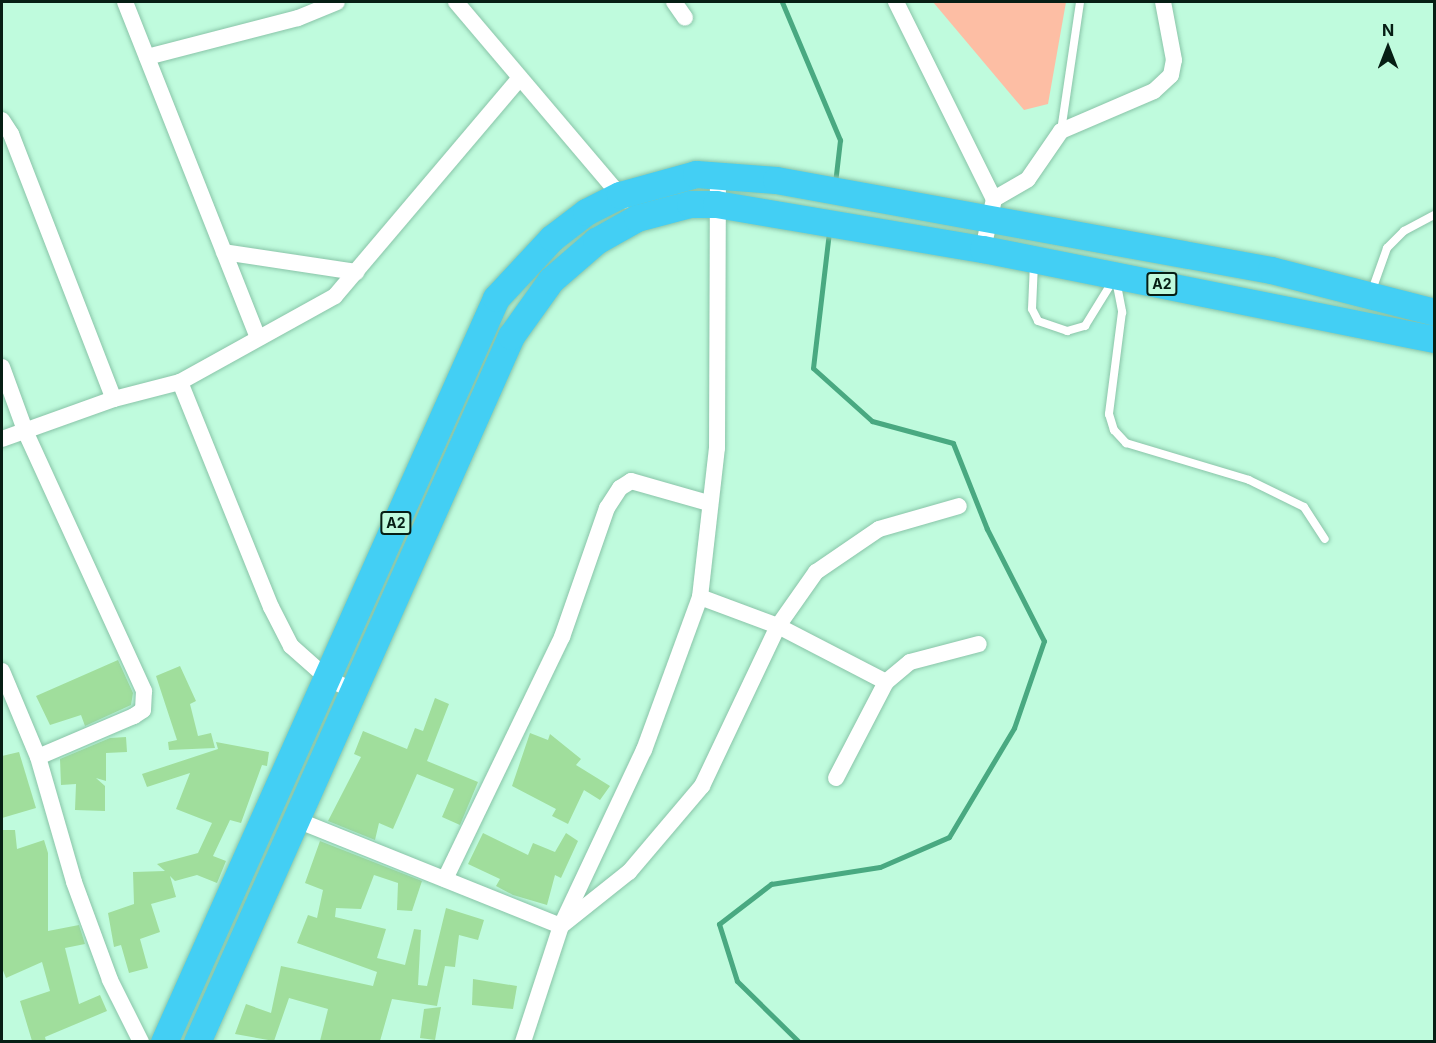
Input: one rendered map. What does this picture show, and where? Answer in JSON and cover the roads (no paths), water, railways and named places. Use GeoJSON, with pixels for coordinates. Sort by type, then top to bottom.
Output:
{"type":"FeatureCollection","features":[{"type":"Feature","properties":{"kind":"highway","name":"A2"},"geometry":{"type":"LineString","coordinates":[[164,1041],[496,298],[552,238],[620,195],[696,174],[776,180],[899,202],[992,209],[1371,293],[1434,312]]}},
{"type":"Feature","properties":{"kind":"highway","name":"A2"},"geometry":{"type":"LineString","coordinates":[[197,1041],[511,336],[551,280],[596,241],[637,218],[690,204],[716,204],[773,211],[983,249],[1433,339]]}},
{"type":"Feature","properties":{"kind":"street"},"geometry":{"type":"LineString","coordinates":[[125,2],[258,338]]}},
{"type":"Feature","properties":{"kind":"street"},"geometry":{"type":"LineString","coordinates":[[147,57],[298,18],[337,2]]}},
{"type":"Feature","properties":{"kind":"street"},"geometry":{"type":"LineString","coordinates":[[456,2],[637,218]]}},
{"type":"Feature","properties":{"kind":"street"},"geometry":{"type":"LineString","coordinates":[[674,2],[685,18]]}},
{"type":"Feature","properties":{"kind":"street"},"geometry":{"type":"LineString","coordinates":[[896,2],[992,209]]}},
{"type":"Feature","properties":{"kind":"street"},"geometry":{"type":"LineString","coordinates":[[983,249],[992,209],[1028,179],[1061,131],[1154,91],[1171,75],[1174,60],[1162,2]]}},
{"type":"Feature","properties":{"kind":"street"},"geometry":{"type":"LineString","coordinates":[[2,439],[26,433],[114,399],[180,382],[335,296],[519,79]]}},
{"type":"Feature","properties":{"kind":"street"},"geometry":{"type":"LineString","coordinates":[[2,120],[11,134],[114,399]]}},
{"type":"Feature","properties":{"kind":"street"},"geometry":{"type":"LineString","coordinates":[[523,1041],[561,926],[644,750],[700,597],[708,503],[717,448],[716,204],[718,175]]}},
{"type":"Feature","properties":{"kind":"street"},"geometry":{"type":"LineString","coordinates":[[224,252],[357,272]]}},
{"type":"Feature","properties":{"kind":"street"},"geometry":{"type":"LineString","coordinates":[[2,367],[5,386],[144,691],[145,702],[134,716],[38,758]]}},
{"type":"Feature","properties":{"kind":"street"},"geometry":{"type":"LineString","coordinates":[[180,382],[271,608],[291,646],[327,678],[354,691]]}},
{"type":"Feature","properties":{"kind":"street"},"geometry":{"type":"LineString","coordinates":[[445,879],[562,637],[607,508],[620,488],[632,481],[708,503]]}},
{"type":"Feature","properties":{"kind":"street"},"geometry":{"type":"LineString","coordinates":[[561,926],[628,873],[702,786],[778,626],[816,572],[879,529],[959,506]]}},
{"type":"Feature","properties":{"kind":"street"},"geometry":{"type":"LineString","coordinates":[[700,597],[778,626],[886,682]]}},
{"type":"Feature","properties":{"kind":"street"},"geometry":{"type":"LineString","coordinates":[[836,778],[886,682],[910,662],[979,644]]}},
{"type":"Feature","properties":{"kind":"street"},"geometry":{"type":"LineString","coordinates":[[2,671],[38,758],[78,892],[110,980],[141,1041]]}},
{"type":"Feature","properties":{"kind":"street"},"geometry":{"type":"LineString","coordinates":[[297,820],[561,926]]}},
{"type":"Feature","properties":{"kind":"lane"},"geometry":{"type":"LineString","coordinates":[[1061,131],[1080,2]]}},
{"type":"Feature","properties":{"kind":"lane"},"geometry":{"type":"LineString","coordinates":[[1371,293],[1387,248],[1404,231],[1434,215]]}},
{"type":"Feature","properties":{"kind":"lane"},"geometry":{"type":"LineString","coordinates":[[1034,259],[1032,309],[1038,321],[1067,331],[1085,326],[1115,276]]}},
{"type":"Feature","properties":{"kind":"lane"},"geometry":{"type":"LineString","coordinates":[[1115,276],[1122,312],[1109,414],[1114,430],[1126,443],[1249,480],[1304,507],[1324,540]]}},
{"type":"Feature","properties":{"kind":"waterway"},"geometry":{"type":"LineString","coordinates":[[782,2],[840,140],[835,183]]}},
{"type":"Feature","properties":{"kind":"waterway"},"geometry":{"type":"LineString","coordinates":[[799,1042],[737,981],[719,924],[771,884],[880,867],[949,837],[1014,728],[1044,641],[987,529],[953,443],[872,421],[813,368],[829,231]]}}]}
